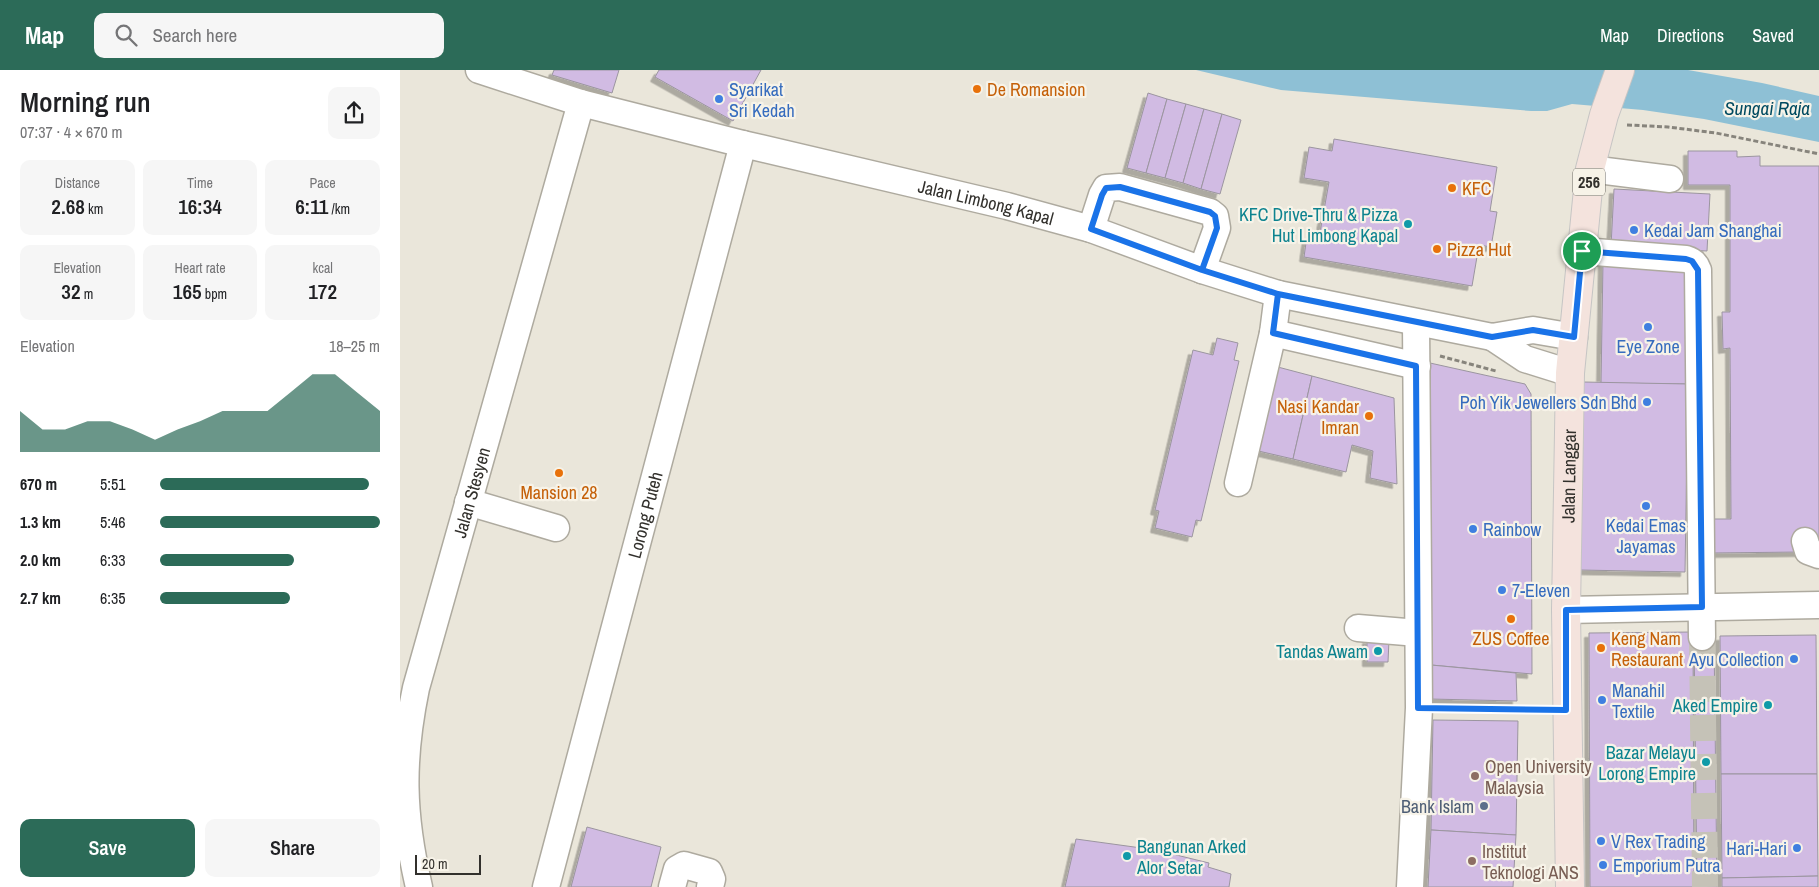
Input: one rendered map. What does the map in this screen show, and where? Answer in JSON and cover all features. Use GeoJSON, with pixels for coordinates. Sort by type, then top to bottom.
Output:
{"type":"FeatureCollection","features":[{"type":"Feature","properties":{"kind":"main road","name":"Jalan Langgar"},"geometry":{"type":"LineString","coordinates":[[1571,884],[1566,710],[1570,373],[1590,169],[1603,119],[1620,70]]}},
{"type":"Feature","properties":{"kind":"street","name":"Jalan Limbong Kapal"},"geometry":{"type":"LineString","coordinates":[[479,70],[581,103],[743,144],[1007,206],[1091,229],[1202,270],[1251,274],[1278,294],[1492,337],[1533,330],[1574,337]]}},
{"type":"Feature","properties":{"kind":"street","name":"Jalan Stesyen"},"geometry":{"type":"LineString","coordinates":[[419,887],[405,812],[404,768],[408,724],[416,688],[581,103]]}},
{"type":"Feature","properties":{"kind":"street","name":"Lorong Puteh"},"geometry":{"type":"LineString","coordinates":[[546,887],[743,144]]}},
{"type":"Feature","properties":{"kind":"street"},"geometry":{"type":"LineString","coordinates":[[1590,169],[1670,179]]}},
{"type":"Feature","properties":{"kind":"street"},"geometry":{"type":"LineString","coordinates":[[1091,229],[1106,188],[1120,187],[1210,212],[1215,216],[1217,228],[1202,270]]}},
{"type":"Feature","properties":{"kind":"street"},"geometry":{"type":"LineString","coordinates":[[1582,251],[1686,259],[1692,261],[1698,270],[1702,637]]}},
{"type":"Feature","properties":{"kind":"street"},"geometry":{"type":"LineString","coordinates":[[1238,483],[1273,333],[1278,294]]}},
{"type":"Feature","properties":{"kind":"street"},"geometry":{"type":"LineString","coordinates":[[1410,887],[1418,708],[1416,323]]}},
{"type":"Feature","properties":{"kind":"street"},"geometry":{"type":"LineString","coordinates":[[1273,333],[1417,358]]}},
{"type":"Feature","properties":{"kind":"street","name":"Jalan Limbong Kapal"},"geometry":{"type":"LineString","coordinates":[[1492,337],[1525,360],[1570,373]]}},
{"type":"Feature","properties":{"kind":"street"},"geometry":{"type":"LineString","coordinates":[[468,502],[556,528]]}},
{"type":"Feature","properties":{"kind":"street"},"geometry":{"type":"LineString","coordinates":[[1566,610],[1819,605]]}},
{"type":"Feature","properties":{"kind":"street"},"geometry":{"type":"LineString","coordinates":[[1358,628],[1418,632]]}},
{"type":"Feature","properties":{"kind":"street"},"geometry":{"type":"LineString","coordinates":[[672,887],[677,869],[684,865],[708,872],[712,879],[710,887]]}},
{"type":"Feature","properties":{"kind":"path"},"geometry":{"type":"LineString","coordinates":[[1603,119],[1716,133],[1819,154]]}},
{"type":"Feature","properties":{"kind":"path"},"geometry":{"type":"LineString","coordinates":[[1417,358],[1504,373]]}},
{"type":"Feature","properties":{"kind":"path"},"geometry":{"type":"LineString","coordinates":[[1418,708],[1566,710]]}},
{"type":"Feature","properties":{"kind":"water","name":"Sungai Raja"},"geometry":{"type":"Polygon","coordinates":[[[1196,70],[1688,70],[1762,83],[1819,96],[1819,142],[1704,119],[1643,110],[1572,104],[1547,111],[1531,111],[1281,90],[1196,70]]]}},
{"type":"Feature","properties":{"kind":"building"},"geometry":{"type":"Polygon","coordinates":[[[554,70],[619,70],[612,93],[552,75],[554,70]]]}},
{"type":"Feature","properties":{"kind":"building","name":"Syarikat Sri Kedah"},"geometry":{"type":"Polygon","coordinates":[[[659,70],[761,70],[733,121],[655,77],[659,70]]]}},
{"type":"Feature","properties":{"kind":"building"},"geometry":{"type":"Polygon","coordinates":[[[1148,93],[1167,99],[1146,173],[1127,168],[1148,93]]]}},
{"type":"Feature","properties":{"kind":"building"},"geometry":{"type":"Polygon","coordinates":[[[1167,99],[1186,104],[1165,178],[1146,173],[1167,99]]]}},
{"type":"Feature","properties":{"kind":"building"},"geometry":{"type":"Polygon","coordinates":[[[1186,104],[1204,109],[1183,183],[1165,178],[1186,104]]]}},
{"type":"Feature","properties":{"kind":"building"},"geometry":{"type":"Polygon","coordinates":[[[1204,109],[1222,114],[1201,189],[1183,183],[1204,109]]]}},
{"type":"Feature","properties":{"kind":"building"},"geometry":{"type":"Polygon","coordinates":[[[1222,114],[1241,120],[1220,194],[1201,189],[1222,114]]]}},
{"type":"Feature","properties":{"kind":"building","name":"KFC Drive-Thru & Pizza Hut Limbong Kapal"},"geometry":{"type":"Polygon","coordinates":[[[1334,139],[1497,167],[1490,211],[1497,212],[1491,247],[1479,245],[1472,286],[1304,257],[1307,236],[1319,238],[1329,182],[1304,178],[1309,147],[1332,151],[1334,139]]]}},
{"type":"Feature","properties":{"kind":"building"},"geometry":{"type":"Polygon","coordinates":[[[1688,151],[1737,151],[1737,157],[1760,156],[1760,166],[1819,166],[1819,541],[1800,541],[1800,552],[1713,553],[1713,519],[1731,519],[1730,348],[1723,349],[1722,312],[1730,312],[1730,185],[1688,185],[1688,151]]]}},
{"type":"Feature","properties":{"kind":"building"},"geometry":{"type":"Polygon","coordinates":[[[1614,189],[1710,194],[1707,251],[1611,246],[1614,189]]]}},
{"type":"Feature","properties":{"kind":"building"},"geometry":{"type":"Polygon","coordinates":[[[1603,262],[1690,264],[1688,384],[1601,383],[1603,262]]]}},
{"type":"Feature","properties":{"kind":"building"},"geometry":{"type":"Polygon","coordinates":[[[1217,338],[1238,343],[1234,360],[1239,361],[1201,521],[1196,520],[1192,537],[1155,528],[1159,511],[1155,510],[1193,350],[1213,355],[1217,338]]]}},
{"type":"Feature","properties":{"kind":"building"},"geometry":{"type":"Polygon","coordinates":[[[1430,363],[1525,384],[1531,394],[1532,674],[1431,665],[1430,363]]]}},
{"type":"Feature","properties":{"kind":"building"},"geometry":{"type":"Polygon","coordinates":[[[1274,366],[1312,376],[1293,459],[1254,450],[1274,366]]]}},
{"type":"Feature","properties":{"kind":"building"},"geometry":{"type":"Polygon","coordinates":[[[1312,376],[1394,398],[1397,484],[1370,478],[1373,451],[1352,445],[1346,472],[1293,459],[1312,376]]]}},
{"type":"Feature","properties":{"kind":"building"},"geometry":{"type":"Polygon","coordinates":[[[1583,382],[1688,384],[1685,572],[1580,570],[1583,382]]]}},
{"type":"Feature","properties":{"kind":"building"},"geometry":{"type":"Polygon","coordinates":[[[1693,632],[1694,887],[1590,887],[1589,633],[1693,632]]]}},
{"type":"Feature","properties":{"kind":"building","name":"Aked Empire"},"geometry":{"type":"Polygon","coordinates":[[[1816,635],[1817,774],[1721,774],[1720,636],[1816,635]]]}},
{"type":"Feature","properties":{"kind":"building","name":"Bazar Melayu Lorong Empire"},"geometry":{"type":"Polygon","coordinates":[[[1694,637],[1714,637],[1717,887],[1697,887],[1694,637]]]}},
{"type":"Feature","properties":{"kind":"building","name":"Tandas Awam"},"geometry":{"type":"Polygon","coordinates":[[[1367,639],[1389,640],[1388,662],[1367,662],[1367,639]]]}},
{"type":"Feature","properties":{"kind":"building"},"geometry":{"type":"Polygon","coordinates":[[[1431,665],[1516,673],[1517,701],[1430,699],[1431,665]]]}},
{"type":"Feature","properties":{"kind":"building","name":"Open University Malaysia"},"geometry":{"type":"Polygon","coordinates":[[[1433,720],[1518,721],[1516,835],[1431,830],[1433,720]]]}},
{"type":"Feature","properties":{"kind":"building"},"geometry":{"type":"Polygon","coordinates":[[[1721,774],[1817,774],[1818,876],[1722,878],[1721,774]]]}},
{"type":"Feature","properties":{"kind":"building"},"geometry":{"type":"Polygon","coordinates":[[[587,827],[661,847],[651,887],[571,887],[587,827]]]}},
{"type":"Feature","properties":{"kind":"building","name":"Institut Teknologi ANS"},"geometry":{"type":"Polygon","coordinates":[[[1431,830],[1516,835],[1513,887],[1428,887],[1431,830]]]}},
{"type":"Feature","properties":{"kind":"building","name":"Bangunan Arked Alor Setar"},"geometry":{"type":"Polygon","coordinates":[[[1076,839],[1156,850],[1209,863],[1208,867],[1231,874],[1229,887],[1065,887],[1076,839]]]}},
{"type":"Feature","properties":{"kind":"building"},"geometry":{"type":"Polygon","coordinates":[[[1818,876],[1818,887],[1722,887],[1722,878],[1818,876]]]}},
{"type":"Feature","properties":{"kind":"tunnel"},"geometry":{"type":"LineString","coordinates":[[1702,637],[1705,887]]}},
{"type":"Feature","properties":{"kind":"place","name":"De Romansion"},"geometry":{"type":"Point","coordinates":[977,89]}},
{"type":"Feature","properties":{"kind":"place","name":"Syarikat Sri Kedah"},"geometry":{"type":"Point","coordinates":[719,99]}},
{"type":"Feature","properties":{"kind":"place","name":"KFC"},"geometry":{"type":"Point","coordinates":[1452,188]}},
{"type":"Feature","properties":{"kind":"place","name":"KFC Drive-Thru & Pizza Hut Limbong Kapal"},"geometry":{"type":"Point","coordinates":[1408,224]}},
{"type":"Feature","properties":{"kind":"place","name":"Kedai Jam Shanghai"},"geometry":{"type":"Point","coordinates":[1634,230]}},
{"type":"Feature","properties":{"kind":"place","name":"Pizza Hut"},"geometry":{"type":"Point","coordinates":[1437,249]}},
{"type":"Feature","properties":{"kind":"place","name":"Eye Zone"},"geometry":{"type":"Point","coordinates":[1648,327]}},
{"type":"Feature","properties":{"kind":"place","name":"Poh Yik Jewellers Sdn Bhd"},"geometry":{"type":"Point","coordinates":[1647,402]}},
{"type":"Feature","properties":{"kind":"place","name":"Nasi Kandar Imran"},"geometry":{"type":"Point","coordinates":[1369,416]}},
{"type":"Feature","properties":{"kind":"place","name":"Mansion 28"},"geometry":{"type":"Point","coordinates":[559,473]}},
{"type":"Feature","properties":{"kind":"place","name":"Kedai Emas Jayamas"},"geometry":{"type":"Point","coordinates":[1646,506]}},
{"type":"Feature","properties":{"kind":"place","name":"Rainbow"},"geometry":{"type":"Point","coordinates":[1473,529]}},
{"type":"Feature","properties":{"kind":"place","name":"7-Eleven"},"geometry":{"type":"Point","coordinates":[1502,590]}},
{"type":"Feature","properties":{"kind":"place","name":"ZUS Coffee"},"geometry":{"type":"Point","coordinates":[1511,619]}},
{"type":"Feature","properties":{"kind":"place","name":"Keng Nam Restaurant"},"geometry":{"type":"Point","coordinates":[1601,648]}},
{"type":"Feature","properties":{"kind":"place","name":"Tandas Awam"},"geometry":{"type":"Point","coordinates":[1378,651]}},
{"type":"Feature","properties":{"kind":"place","name":"Ayu Collection"},"geometry":{"type":"Point","coordinates":[1794,659]}},
{"type":"Feature","properties":{"kind":"place","name":"Manahil Textile"},"geometry":{"type":"Point","coordinates":[1602,700]}},
{"type":"Feature","properties":{"kind":"place","name":"Aked Empire"},"geometry":{"type":"Point","coordinates":[1768,705]}},
{"type":"Feature","properties":{"kind":"place","name":"Bazar Melayu Lorong Empire"},"geometry":{"type":"Point","coordinates":[1706,762]}},
{"type":"Feature","properties":{"kind":"place","name":"Open University Malaysia"},"geometry":{"type":"Point","coordinates":[1475,776]}},
{"type":"Feature","properties":{"kind":"place","name":"Bank Islam"},"geometry":{"type":"Point","coordinates":[1484,806]}},
{"type":"Feature","properties":{"kind":"place","name":"V Rex Trading"},"geometry":{"type":"Point","coordinates":[1601,841]}},
{"type":"Feature","properties":{"kind":"place","name":"Hari-Hari"},"geometry":{"type":"Point","coordinates":[1797,848]}},
{"type":"Feature","properties":{"kind":"place","name":"Bangunan Arked Alor Setar"},"geometry":{"type":"Point","coordinates":[1127,856]}},
{"type":"Feature","properties":{"kind":"place","name":"Institut Teknologi ANS"},"geometry":{"type":"Point","coordinates":[1472,861]}},
{"type":"Feature","properties":{"kind":"place","name":"Emporium Putra"},"geometry":{"type":"Point","coordinates":[1603,865]}},
{"type":"Feature","properties":{"kind":"route"},"geometry":{"type":"LineString","coordinates":[[1582,251],[1574,337],[1533,330],[1492,337],[1278,294],[1202,270],[1091,229],[1106,188],[1120,187],[1210,212],[1215,216],[1217,228],[1202,270],[1250,285],[1278,294],[1273,333],[1416,366],[1418,708],[1566,710],[1566,610],[1702,607],[1698,270],[1692,261],[1686,259],[1582,251]]}}]}
